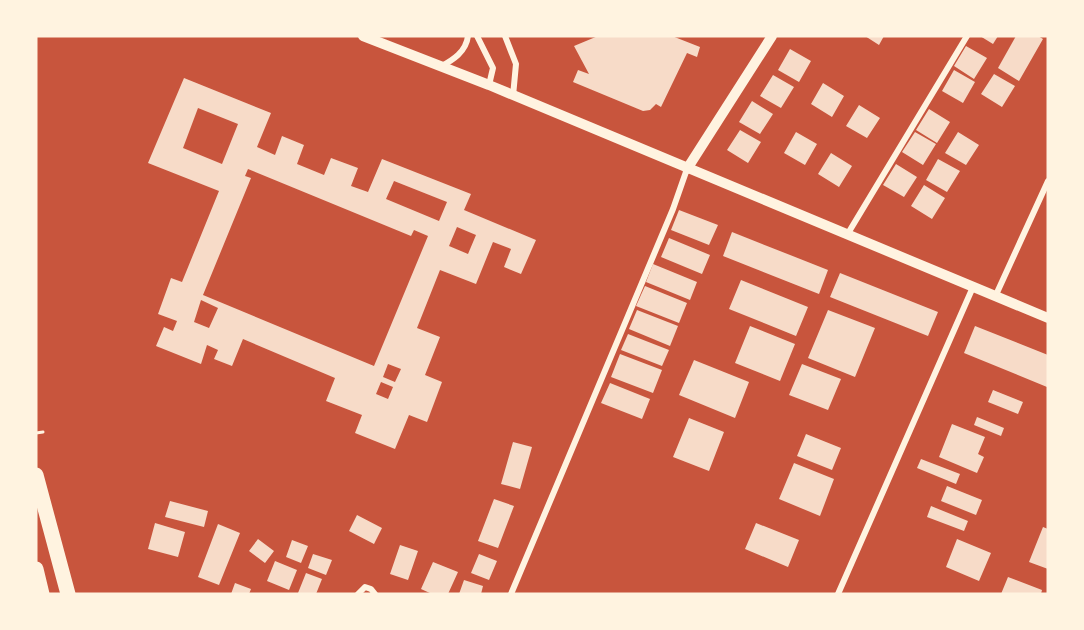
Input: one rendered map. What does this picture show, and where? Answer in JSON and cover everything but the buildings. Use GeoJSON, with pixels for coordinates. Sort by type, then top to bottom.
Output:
{"type":"FeatureCollection","features":[{"type":"Feature","properties":{"kind":"main road"},"geometry":{"type":"LineString","coordinates":[[36,475],[68,594]]}},
{"type":"Feature","properties":{"kind":"main road"},"geometry":{"type":"LineString","coordinates":[[36,569],[42,594]]}},
{"type":"Feature","properties":{"kind":"street"},"geometry":{"type":"LineString","coordinates":[[363,36],[489,85],[1048,318]]}},
{"type":"Feature","properties":{"kind":"street"},"geometry":{"type":"LineString","coordinates":[[440,67],[454,59],[467,44],[468,36]]}},
{"type":"Feature","properties":{"kind":"street"},"geometry":{"type":"LineString","coordinates":[[477,36],[493,68],[489,85]]}},
{"type":"Feature","properties":{"kind":"street"},"geometry":{"type":"LineString","coordinates":[[505,36],[516,64],[513,96]]}},
{"type":"Feature","properties":{"kind":"street"},"geometry":{"type":"LineString","coordinates":[[511,594],[664,232],[687,169],[772,36]]}},
{"type":"Feature","properties":{"kind":"street"},"geometry":{"type":"LineString","coordinates":[[847,235],[967,36]]}},
{"type":"Feature","properties":{"kind":"street"},"geometry":{"type":"LineString","coordinates":[[995,297],[1048,181]]}},
{"type":"Feature","properties":{"kind":"street"},"geometry":{"type":"LineString","coordinates":[[838,594],[973,287]]}},
{"type":"Feature","properties":{"kind":"street"},"geometry":{"type":"LineString","coordinates":[[358,594],[365,587],[371,589],[375,594]]}},
{"type":"Feature","properties":{"kind":"path"},"geometry":{"type":"LineString","coordinates":[[36,433],[43,432]]}}]}
